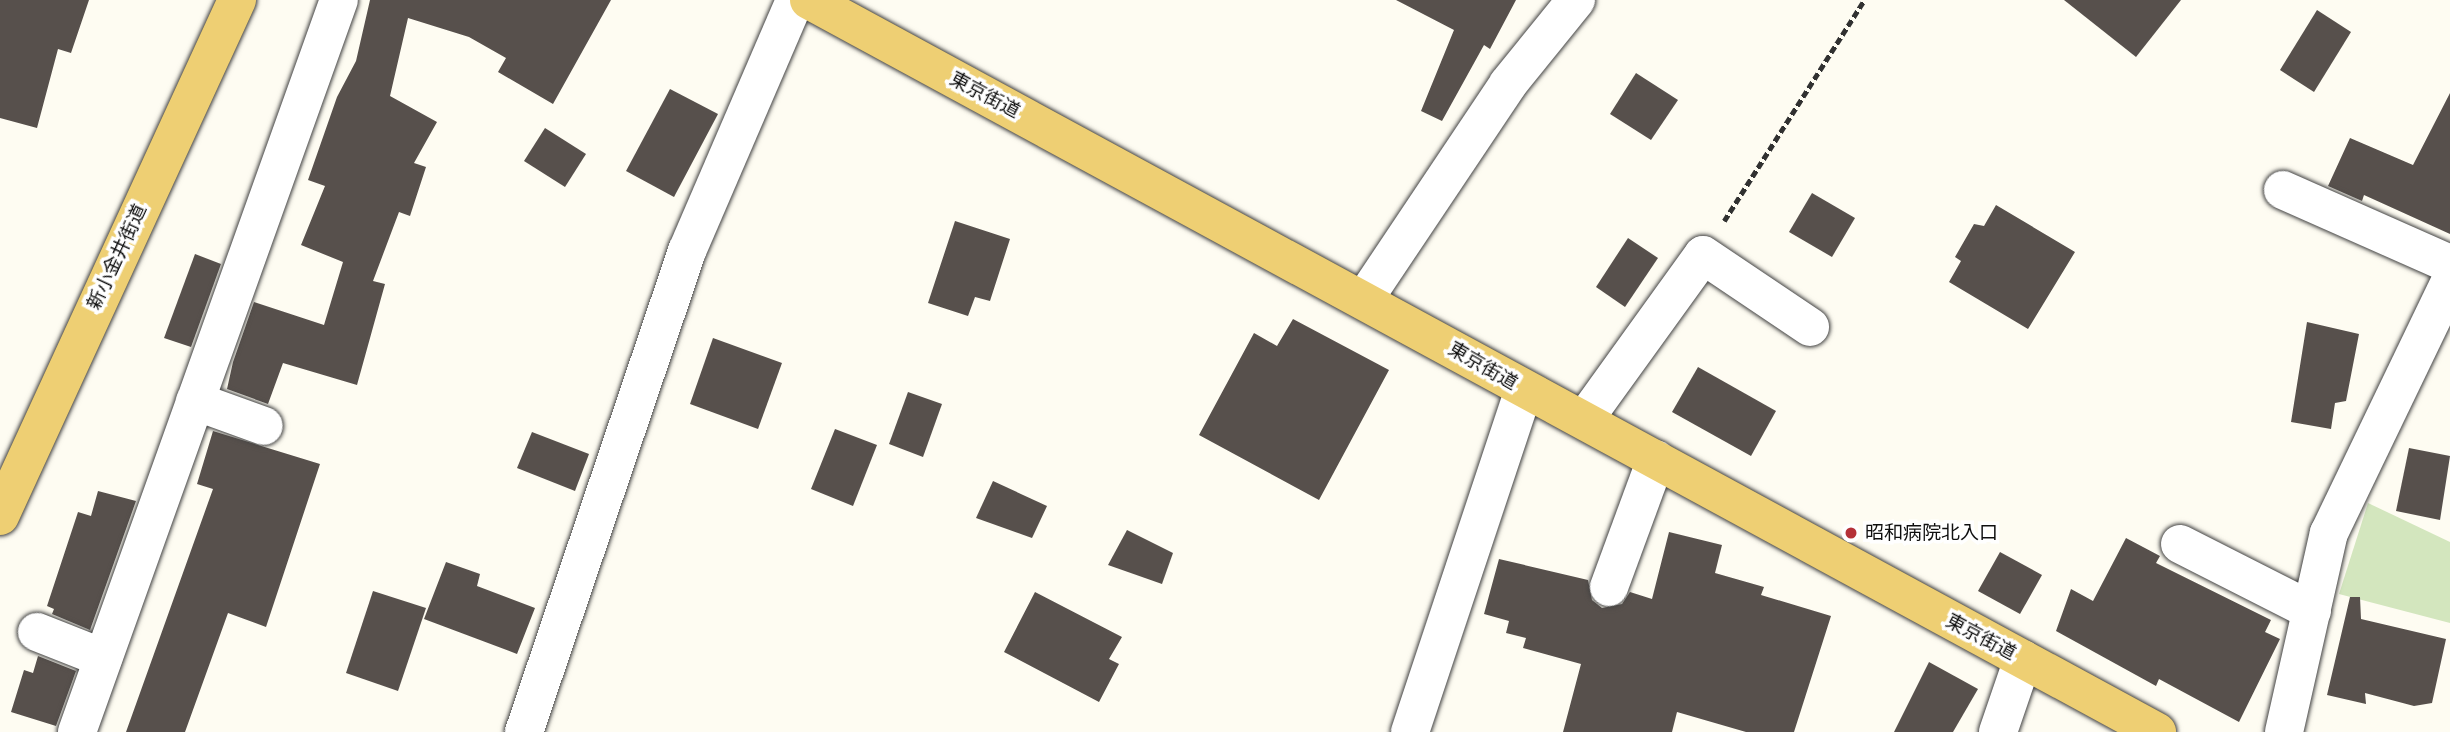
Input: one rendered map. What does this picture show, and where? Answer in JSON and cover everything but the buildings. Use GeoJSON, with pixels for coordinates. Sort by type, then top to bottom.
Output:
{"type":"FeatureCollection","features":[{"type":"Feature","properties":{"kind":"main road","name":"新小金井街道"},"geometry":{"type":"LineString","coordinates":[[0,516],[237,0]]}},
{"type":"Feature","properties":{"kind":"main road","name":"東京街道"},"geometry":{"type":"LineString","coordinates":[[809,0],[1365,298],[1524,389],[2157,732]]}},
{"type":"Feature","properties":{"kind":"street"},"geometry":{"type":"LineString","coordinates":[[77,732],[339,0]]}},
{"type":"Feature","properties":{"kind":"street"},"geometry":{"type":"LineString","coordinates":[[524,732],[687,251],[795,0]]}},
{"type":"Feature","properties":{"kind":"street"},"geometry":{"type":"LineString","coordinates":[[1365,298],[1507,84],[1576,0]]}},
{"type":"Feature","properties":{"kind":"street"},"geometry":{"type":"LineString","coordinates":[[2283,190],[2450,264]]}},
{"type":"Feature","properties":{"kind":"street"},"geometry":{"type":"LineString","coordinates":[[1584,420],[1703,255],[1810,327]]}},
{"type":"Feature","properties":{"kind":"street"},"geometry":{"type":"LineString","coordinates":[[2284,732],[2329,533],[2450,282]]}},
{"type":"Feature","properties":{"kind":"street"},"geometry":{"type":"LineString","coordinates":[[1410,732],[1524,389]]}},
{"type":"Feature","properties":{"kind":"street"},"geometry":{"type":"LineString","coordinates":[[195,401],[264,426]]}},
{"type":"Feature","properties":{"kind":"street"},"geometry":{"type":"LineString","coordinates":[[1609,587],[1656,459]]}},
{"type":"Feature","properties":{"kind":"street"},"geometry":{"type":"LineString","coordinates":[[2180,544],[2312,611]]}},
{"type":"Feature","properties":{"kind":"street"},"geometry":{"type":"LineString","coordinates":[[37,632],[103,658]]}},
{"type":"Feature","properties":{"kind":"street"},"geometry":{"type":"LineString","coordinates":[[1998,732],[2023,659]]}},
{"type":"Feature","properties":{"kind":"path"},"geometry":{"type":"LineString","coordinates":[[1703,255],[1864,0]]}},
{"type":"Feature","properties":{"kind":"green space"},"geometry":{"type":"Polygon","coordinates":[[[2368,503],[2450,542],[2450,623],[2339,594],[2368,503]]]}},
{"type":"Feature","properties":{"kind":"place","name":"昭和病院北入口"},"geometry":{"type":"Point","coordinates":[1851,533]}}]}
